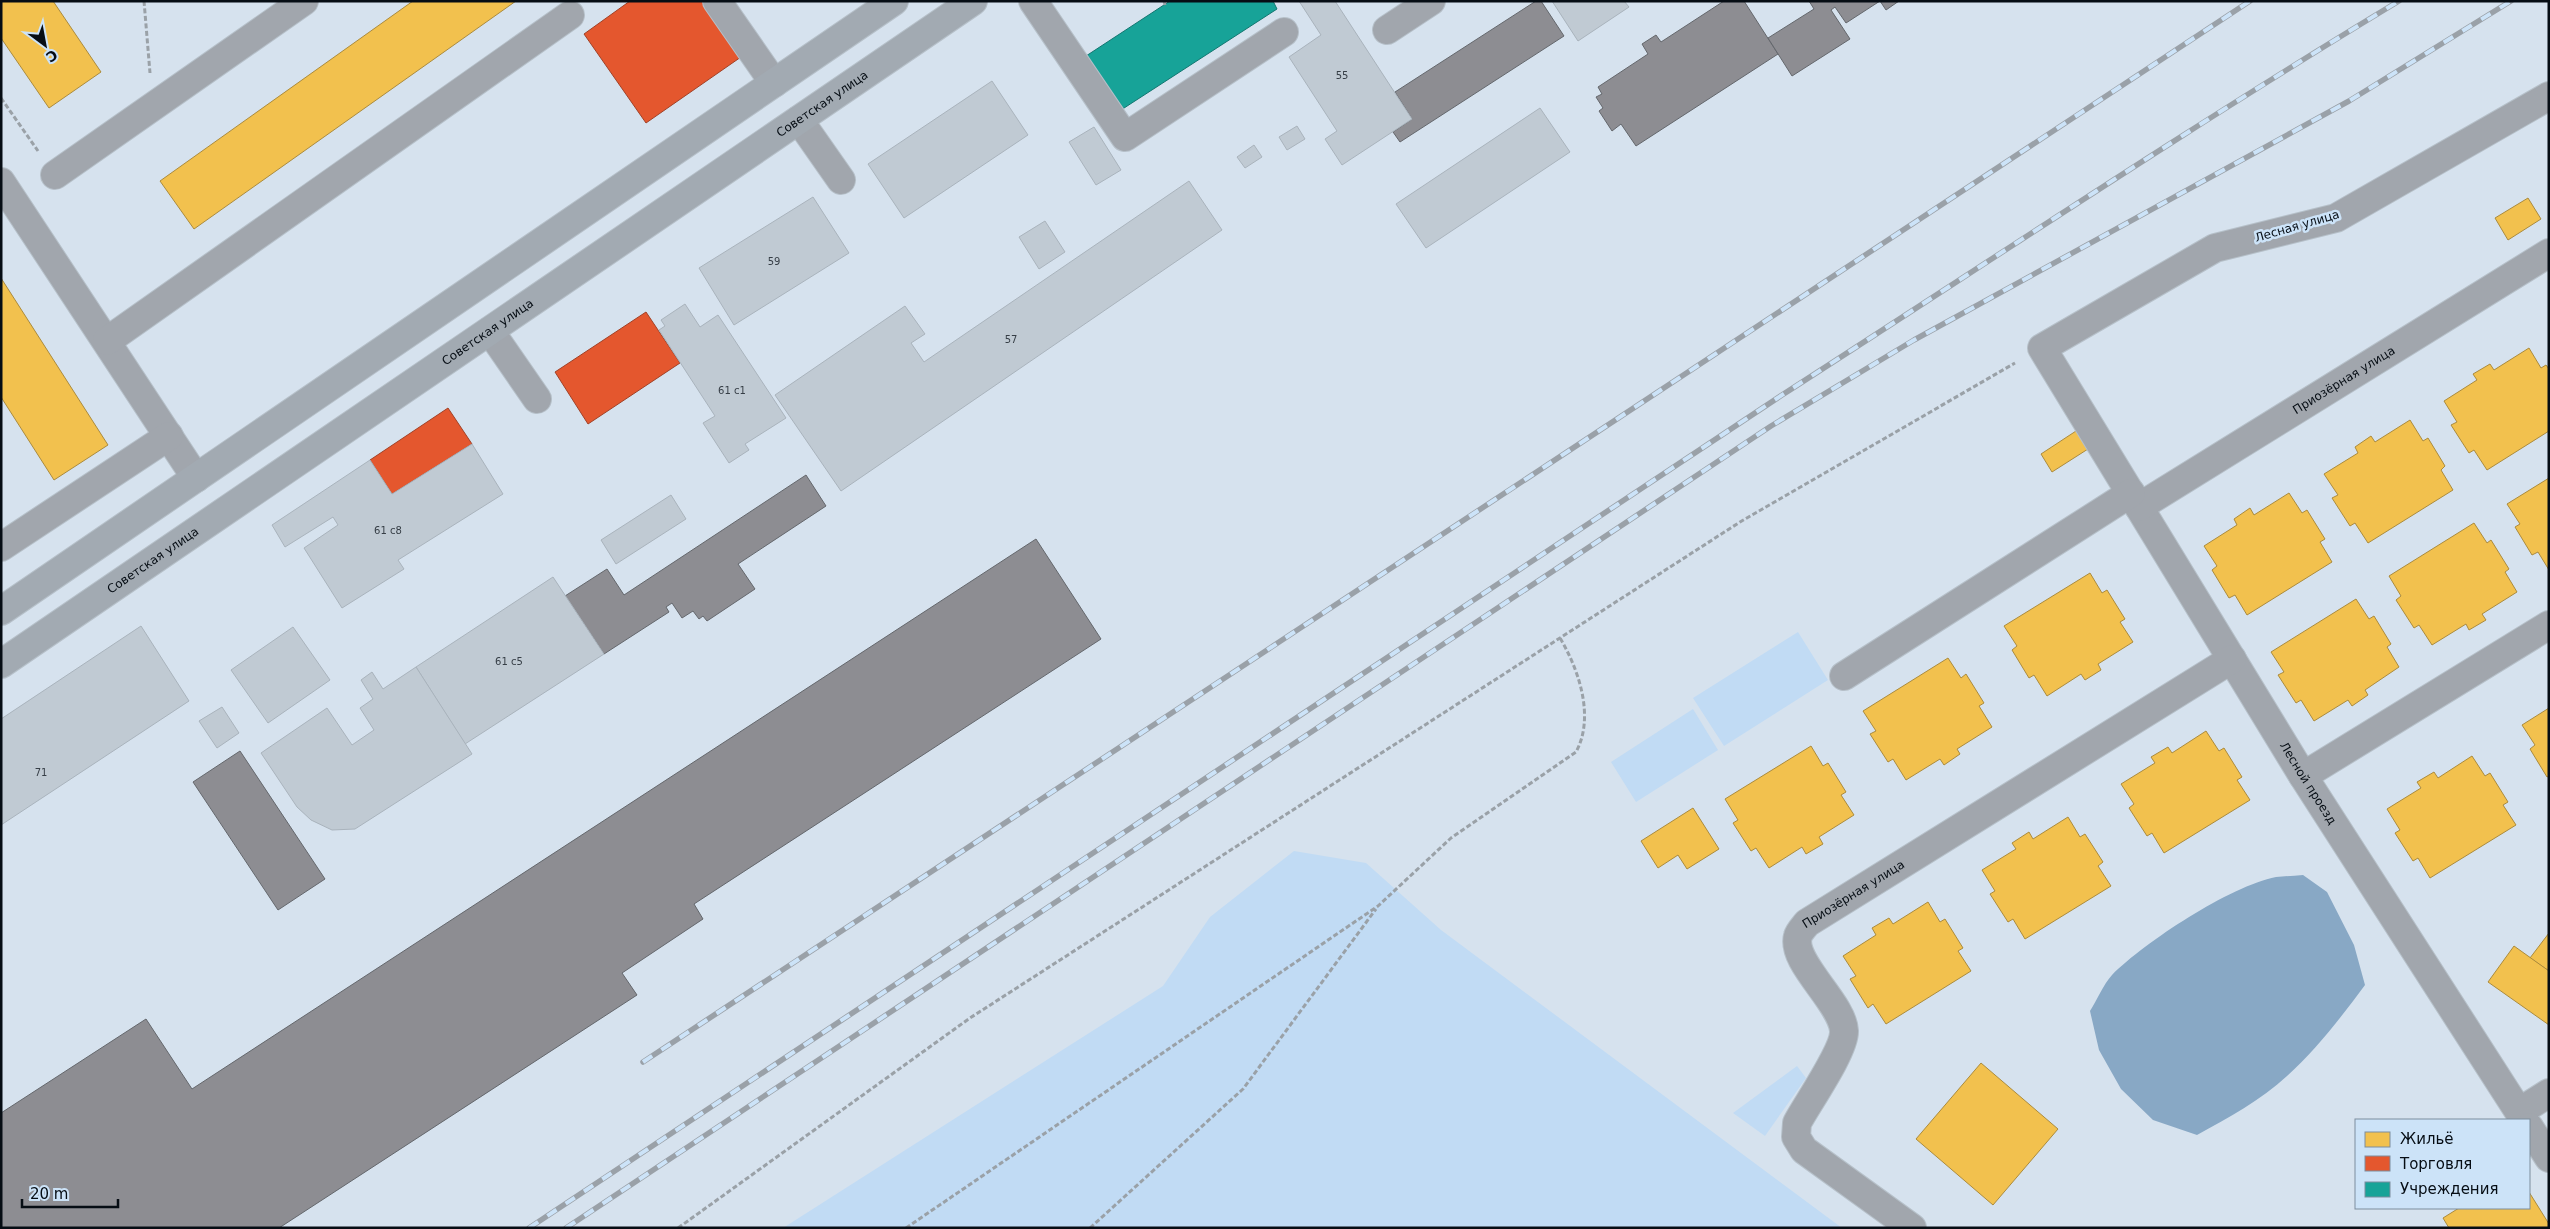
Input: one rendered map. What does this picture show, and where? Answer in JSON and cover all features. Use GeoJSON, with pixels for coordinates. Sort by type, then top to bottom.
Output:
{"type":"FeatureCollection","features":[{"type":"Feature","properties":{"kind":"main road"},"geometry":{"type":"LineString","coordinates":[[3,606],[196,478],[894,1]]}},
{"type":"Feature","properties":{"kind":"main road","name":"Советская улица"},"geometry":{"type":"LineString","coordinates":[[1,664],[973,1]]}},
{"type":"Feature","properties":{"kind":"street"},"geometry":{"type":"LineString","coordinates":[[55,174],[304,1]]}},
{"type":"Feature","properties":{"kind":"street"},"geometry":{"type":"LineString","coordinates":[[716,1],[774,83]]}},
{"type":"Feature","properties":{"kind":"street"},"geometry":{"type":"LineString","coordinates":[[1033,1],[1125,137],[1284,32]]}},
{"type":"Feature","properties":{"kind":"street"},"geometry":{"type":"LineString","coordinates":[[1387,30],[1432,1]]}},
{"type":"Feature","properties":{"kind":"street"},"geometry":{"type":"LineString","coordinates":[[107,342],[570,15]]}},
{"type":"Feature","properties":{"kind":"street","name":"Лесная улица"},"geometry":{"type":"LineString","coordinates":[[2042,348],[2215,248],[2336,218],[2549,96]]}},
{"type":"Feature","properties":{"kind":"street"},"geometry":{"type":"LineString","coordinates":[[799,120],[841,180]]}},
{"type":"Feature","properties":{"kind":"street"},"geometry":{"type":"LineString","coordinates":[[1,182],[196,478]]}},
{"type":"Feature","properties":{"kind":"street","name":"Приозёрная улица"},"geometry":{"type":"LineString","coordinates":[[1844,676],[2549,253]]}},
{"type":"Feature","properties":{"kind":"street"},"geometry":{"type":"LineString","coordinates":[[490,331],[537,399]]}},
{"type":"Feature","properties":{"kind":"street","name":"Лесной проезд"},"geometry":{"type":"LineString","coordinates":[[2042,348],[2303,776],[2523,1119]]}},
{"type":"Feature","properties":{"kind":"street"},"geometry":{"type":"LineString","coordinates":[[1,547],[169,436]]}},
{"type":"Feature","properties":{"kind":"street"},"geometry":{"type":"LineString","coordinates":[[2303,776],[2549,625]]}},
{"type":"Feature","properties":{"kind":"street","name":"Приозёрная улица"},"geometry":{"type":"LineString","coordinates":[[1912,1228],[1804,1150],[1796,1137],[1796,1123],[1840,1048],[1844,1031],[1839,1017],[1798,951],[1798,935],[1806,923],[2232,659]]}},
{"type":"Feature","properties":{"kind":"street"},"geometry":{"type":"LineString","coordinates":[[2525,1119],[2549,1093]]}},
{"type":"Feature","properties":{"kind":"street"},"geometry":{"type":"LineString","coordinates":[[2530,1129],[2549,1158]]}},
{"type":"Feature","properties":{"kind":"path"},"geometry":{"type":"LineString","coordinates":[[144,1],[153,106]]}},
{"type":"Feature","properties":{"kind":"path"},"geometry":{"type":"LineString","coordinates":[[1,98],[55,174]]}},
{"type":"Feature","properties":{"kind":"path"},"geometry":{"type":"LineString","coordinates":[[678,1228],[970,1018],[1740,522],[2042,348]]}},
{"type":"Feature","properties":{"kind":"path"},"geometry":{"type":"LineString","coordinates":[[906,1228],[1378,906],[1451,838],[1576,752],[1582,741],[1584,704],[1579,678],[1571,656],[1560,638]]}},
{"type":"Feature","properties":{"kind":"path"},"geometry":{"type":"LineString","coordinates":[[1090,1228],[1243,1089],[1378,906]]}},
{"type":"Feature","properties":{"kind":"shaded area"},"geometry":{"type":"Polygon","coordinates":[[[1798,632],[1828,680],[1724,746],[1693,698],[1798,632]]]}},
{"type":"Feature","properties":{"kind":"shaded area"},"geometry":{"type":"Polygon","coordinates":[[[1693,709],[1718,750],[1636,802],[1611,762],[1693,709]]]}},
{"type":"Feature","properties":{"kind":"shaded area"},"geometry":{"type":"Polygon","coordinates":[[[1294,851],[1366,863],[1441,930],[1842,1228],[783,1228],[1163,986],[1210,917],[1294,851]]]}},
{"type":"Feature","properties":{"kind":"shaded area"},"geometry":{"type":"Polygon","coordinates":[[[2303,875],[2327,892],[2354,945],[2365,985],[2298,1066],[2277,1085],[2244,1108],[2197,1135],[2153,1120],[2121,1089],[2099,1050],[2090,1011],[2103,988],[2112,975],[2145,947],[2213,903],[2257,882],[2276,877],[2303,875]]]}},
{"type":"Feature","properties":{"kind":"shaded area"},"geometry":{"type":"Polygon","coordinates":[[[1797,1066],[1806,1078],[1765,1136],[1733,1113],[1797,1066]]]}},
{"type":"Feature","properties":{"kind":"building: Жильё"},"geometry":{"type":"Polygon","coordinates":[[[1,1],[53,1],[101,72],[49,108],[1,38],[1,1]]]}},
{"type":"Feature","properties":{"kind":"building: Жильё"},"geometry":{"type":"Polygon","coordinates":[[[413,1],[516,1],[194,229],[160,181],[413,1]]]}},
{"type":"Feature","properties":{"kind":"building: Жильё"},"geometry":{"type":"Polygon","coordinates":[[[2528,198],[2541,219],[2508,240],[2495,218],[2528,198]]]}},
{"type":"Feature","properties":{"kind":"building: Жильё"},"geometry":{"type":"Polygon","coordinates":[[[1,278],[108,445],[54,480],[1,397],[1,278]]]}},
{"type":"Feature","properties":{"kind":"building: Жильё"},"geometry":{"type":"Polygon","coordinates":[[[2529,348],[2541,368],[2546,365],[2549,369],[2549,431],[2487,470],[2474,450],[2469,453],[2451,425],[2457,422],[2444,401],[2477,380],[2473,374],[2490,364],[2494,370],[2529,348]]]}},
{"type":"Feature","properties":{"kind":"building: Жильё"},"geometry":{"type":"Polygon","coordinates":[[[2410,420],[2423,441],[2428,438],[2445,466],[2441,470],[2453,490],[2368,543],[2355,523],[2350,526],[2332,498],[2338,495],[2324,474],[2358,453],[2355,447],[2371,436],[2375,442],[2410,420]]]}},
{"type":"Feature","properties":{"kind":"building: Жильё"},"geometry":{"type":"Polygon","coordinates":[[[2076,431],[2088,449],[2052,472],[2041,454],[2076,431]]]}},
{"type":"Feature","properties":{"kind":"building: Жильё"},"geometry":{"type":"Polygon","coordinates":[[[2549,478],[2549,570],[2538,552],[2532,555],[2515,527],[2520,524],[2507,504],[2549,478]]]}},
{"type":"Feature","properties":{"kind":"building: Жильё"},"geometry":{"type":"Polygon","coordinates":[[[2289,493],[2302,513],[2307,510],[2325,539],[2320,542],[2332,562],[2247,615],[2235,595],[2229,598],[2212,570],[2217,566],[2204,546],[2237,525],[2234,519],[2250,508],[2254,515],[2289,493]]]}},
{"type":"Feature","properties":{"kind":"building: Жильё"},"geometry":{"type":"Polygon","coordinates":[[[2474,523],[2487,543],[2491,540],[2509,569],[2505,572],[2517,592],[2482,614],[2486,620],[2469,630],[2466,624],[2432,645],[2419,625],[2414,628],[2396,600],[2401,596],[2389,576],[2474,523]]]}},
{"type":"Feature","properties":{"kind":"building: Жильё"},"geometry":{"type":"Polygon","coordinates":[[[2090,573],[2102,593],[2107,590],[2125,619],[2120,622],[2133,642],[2098,664],[2101,670],[2085,680],[2081,674],[2047,696],[2034,675],[2029,678],[2012,650],[2017,646],[2004,626],[2090,573]]]}},
{"type":"Feature","properties":{"kind":"building: Жильё"},"geometry":{"type":"Polygon","coordinates":[[[2356,599],[2369,619],[2374,616],[2391,644],[2387,647],[2399,667],[2365,690],[2368,695],[2352,706],[2348,700],[2314,721],[2301,700],[2296,703],[2278,675],[2284,672],[2271,652],[2356,599]]]}},
{"type":"Feature","properties":{"kind":"building: Жильё"},"geometry":{"type":"Polygon","coordinates":[[[1948,658],[1961,678],[1966,674],[1984,703],[1979,706],[1992,727],[1957,749],[1960,754],[1944,765],[1940,759],[1906,780],[1893,759],[1888,762],[1870,734],[1876,731],[1863,711],[1948,658]]]}},
{"type":"Feature","properties":{"kind":"building: Жильё"},"geometry":{"type":"Polygon","coordinates":[[[2549,708],[2549,776],[2547,777],[2530,749],[2535,745],[2522,725],[2549,708]]]}},
{"type":"Feature","properties":{"kind":"building: Жильё"},"geometry":{"type":"Polygon","coordinates":[[[2206,731],[2219,751],[2224,748],[2242,777],[2237,780],[2250,800],[2164,853],[2152,833],[2147,836],[2129,808],[2134,804],[2121,784],[2155,763],[2151,757],[2168,747],[2172,753],[2206,731]]]}},
{"type":"Feature","properties":{"kind":"building: Жильё"},"geometry":{"type":"Polygon","coordinates":[[[1811,746],[1823,766],[1828,763],[1846,792],[1841,795],[1854,815],[1819,837],[1823,844],[1806,854],[1802,847],[1769,868],[1756,848],[1751,851],[1733,823],[1738,820],[1725,799],[1811,746]]]}},
{"type":"Feature","properties":{"kind":"building: Жильё"},"geometry":{"type":"Polygon","coordinates":[[[2472,756],[2485,776],[2490,773],[2508,802],[2503,805],[2516,825],[2430,878],[2418,858],[2413,861],[2395,833],[2400,830],[2387,809],[2421,788],[2417,782],[2434,772],[2438,778],[2472,756]]]}},
{"type":"Feature","properties":{"kind":"building: Жильё"},"geometry":{"type":"Polygon","coordinates":[[[1693,808],[1719,849],[1687,869],[1678,855],[1658,868],[1641,841],[1693,808]]]}},
{"type":"Feature","properties":{"kind":"building: Жильё"},"geometry":{"type":"Polygon","coordinates":[[[2068,817],[2080,837],[2085,834],[2103,862],[2098,866],[2111,886],[2025,939],[2013,919],[2008,922],[1990,894],[1995,891],[1982,870],[2016,849],[2012,843],[2029,832],[2033,839],[2068,817]]]}},
{"type":"Feature","properties":{"kind":"building: Жильё"},"geometry":{"type":"Polygon","coordinates":[[[1928,902],[1940,922],[1945,919],[1963,948],[1958,951],[1971,971],[1886,1024],[1873,1004],[1868,1008],[1850,979],[1856,976],[1843,956],[1876,935],[1872,928],[1889,918],[1893,924],[1928,902]]]}},
{"type":"Feature","properties":{"kind":"building: Жильё"},"geometry":{"type":"Polygon","coordinates":[[[2549,933],[2549,971],[2530,958],[2549,933]]]}},
{"type":"Feature","properties":{"kind":"building: Жильё"},"geometry":{"type":"Polygon","coordinates":[[[2514,946],[2549,971],[2549,1025],[2488,982],[2514,946]]]}},
{"type":"Feature","properties":{"kind":"building: Жильё"},"geometry":{"type":"Polygon","coordinates":[[[1981,1063],[2058,1129],[1993,1205],[1916,1139],[1981,1063]]]}},
{"type":"Feature","properties":{"kind":"building: Жильё"},"geometry":{"type":"Polygon","coordinates":[[[2530,1194],[2549,1224],[2549,1228],[2449,1228],[2443,1218],[2457,1209],[2530,1209],[2530,1194]]]}},
{"type":"Feature","properties":{"kind":"building: Торговля"},"geometry":{"type":"Polygon","coordinates":[[[630,1],[703,1],[741,57],[646,123],[584,34],[630,1]]]}},
{"type":"Feature","properties":{"kind":"building: Торговля"},"geometry":{"type":"Polygon","coordinates":[[[646,312],[680,363],[588,424],[555,372],[646,312]]]}},
{"type":"Feature","properties":{"kind":"building: Торговля"},"geometry":{"type":"Polygon","coordinates":[[[448,408],[472,444],[392,494],[370,460],[448,408]]]}},
{"type":"Feature","properties":{"kind":"building: Учреждения"},"geometry":{"type":"Polygon","coordinates":[[[1170,1],[1273,1],[1277,9],[1121,110],[1086,56],[1170,1]]]}},
{"type":"Feature","properties":{"kind":"building: Промзона"},"geometry":{"type":"Polygon","coordinates":[[[1536,1],[1541,1],[1564,36],[1400,142],[1393,132],[1412,119],[1395,92],[1536,1]]]}},
{"type":"Feature","properties":{"kind":"building: Промзона"},"geometry":{"type":"Polygon","coordinates":[[[1724,1],[1744,1],[1778,54],[1636,146],[1621,124],[1612,131],[1599,111],[1603,108],[1596,97],[1602,94],[1598,87],[1648,54],[1642,44],[1656,35],[1661,42],[1724,1]]]}},
{"type":"Feature","properties":{"kind":"building: Промзона"},"geometry":{"type":"Polygon","coordinates":[[[1809,1],[1880,1],[1846,23],[1835,7],[1831,10],[1850,39],[1792,76],[1768,38],[1814,9],[1809,1]]]}},
{"type":"Feature","properties":{"kind":"building: Промзона"},"geometry":{"type":"Polygon","coordinates":[[[1880,1],[1899,1],[1886,10],[1880,1]]]}},
{"type":"Feature","properties":{"kind":"building: Промзона"},"geometry":{"type":"Polygon","coordinates":[[[806,475],[826,506],[738,564],[755,589],[707,621],[703,616],[699,619],[693,611],[682,618],[672,603],[666,607],[669,612],[604,654],[565,596],[607,569],[624,595],[806,475]]]}},
{"type":"Feature","properties":{"kind":"building: Промзона"},"geometry":{"type":"Polygon","coordinates":[[[1036,539],[1101,639],[694,904],[703,919],[622,973],[637,995],[279,1228],[1,1228],[1,1113],[146,1019],[192,1089],[1036,539]]]}},
{"type":"Feature","properties":{"kind":"building: Промзона"},"geometry":{"type":"Polygon","coordinates":[[[240,751],[325,879],[278,910],[193,782],[240,751]]]}},
{"type":"Feature","properties":{"kind":"building: Прочее"},"geometry":{"type":"Polygon","coordinates":[[[1299,1],[1335,1],[1412,119],[1342,165],[1325,139],[1337,131],[1289,57],[1321,35],[1299,1]]]}},
{"type":"Feature","properties":{"kind":"building: Прочее"},"geometry":{"type":"Polygon","coordinates":[[[1552,1],[1624,1],[1629,7],[1578,41],[1552,1]]]}},
{"type":"Feature","properties":{"kind":"building: Прочее"},"geometry":{"type":"Polygon","coordinates":[[[992,81],[1028,135],[904,218],[868,164],[992,81]]]}},
{"type":"Feature","properties":{"kind":"building: Прочее"},"geometry":{"type":"Polygon","coordinates":[[[1540,108],[1570,152],[1426,248],[1396,204],[1540,108]]]}},
{"type":"Feature","properties":{"kind":"building: Прочее"},"geometry":{"type":"Polygon","coordinates":[[[1297,126],[1305,139],[1287,150],[1279,137],[1297,126]]]}},
{"type":"Feature","properties":{"kind":"building: Прочее"},"geometry":{"type":"Polygon","coordinates":[[[1094,127],[1121,170],[1096,185],[1069,142],[1094,127]]]}},
{"type":"Feature","properties":{"kind":"building: Прочее"},"geometry":{"type":"Polygon","coordinates":[[[1254,145],[1262,157],[1245,168],[1237,157],[1254,145]]]}},
{"type":"Feature","properties":{"kind":"building: Прочее"},"geometry":{"type":"Polygon","coordinates":[[[1189,181],[1222,230],[841,491],[775,395],[905,306],[925,334],[911,343],[924,362],[1189,181]]]}},
{"type":"Feature","properties":{"kind":"building: Прочее"},"geometry":{"type":"Polygon","coordinates":[[[813,197],[849,253],[734,325],[699,268],[813,197]]]}},
{"type":"Feature","properties":{"kind":"building: Прочее"},"geometry":{"type":"Polygon","coordinates":[[[1045,221],[1065,252],[1039,269],[1019,237],[1045,221]]]}},
{"type":"Feature","properties":{"kind":"building: Прочее"},"geometry":{"type":"Polygon","coordinates":[[[685,304],[700,327],[718,315],[786,418],[745,444],[749,450],[729,463],[703,423],[715,416],[659,330],[665,326],[661,320],[685,304]]]}},
{"type":"Feature","properties":{"kind":"building: Прочее"},"geometry":{"type":"Polygon","coordinates":[[[472,444],[503,494],[398,560],[404,569],[342,608],[304,548],[338,525],[333,517],[285,547],[272,525],[370,460],[392,494],[472,444]]]}},
{"type":"Feature","properties":{"kind":"building: Прочее"},"geometry":{"type":"Polygon","coordinates":[[[671,495],[686,519],[616,564],[601,540],[671,495]]]}},
{"type":"Feature","properties":{"kind":"building: Прочее"},"geometry":{"type":"Polygon","coordinates":[[[553,577],[604,654],[465,744],[416,667],[553,577]]]}},
{"type":"Feature","properties":{"kind":"building: Прочее"},"geometry":{"type":"Polygon","coordinates":[[[141,626],[189,701],[1,825],[1,719],[141,626]]]}},
{"type":"Feature","properties":{"kind":"building: Прочее"},"geometry":{"type":"Polygon","coordinates":[[[293,627],[330,680],[268,723],[231,670],[293,627]]]}},
{"type":"Feature","properties":{"kind":"building: Прочее"},"geometry":{"type":"Polygon","coordinates":[[[416,667],[472,754],[355,829],[332,830],[311,820],[297,807],[261,753],[327,708],[352,745],[374,730],[360,708],[373,699],[361,680],[372,672],[383,689],[416,667]]]}},
{"type":"Feature","properties":{"kind":"building: Прочее"},"geometry":{"type":"Polygon","coordinates":[[[222,707],[239,733],[217,748],[199,721],[222,707]]]}},
{"type":"Feature","properties":{"kind":"railway"},"geometry":{"type":"LineString","coordinates":[[643,1062],[2250,1]]}},
{"type":"Feature","properties":{"kind":"railway"},"geometry":{"type":"LineString","coordinates":[[529,1228],[1782,395],[2166,146],[2399,1]]}},
{"type":"Feature","properties":{"kind":"railway"},"geometry":{"type":"LineString","coordinates":[[566,1228],[1771,426],[1914,340],[2349,101],[2511,1]]}}]}
